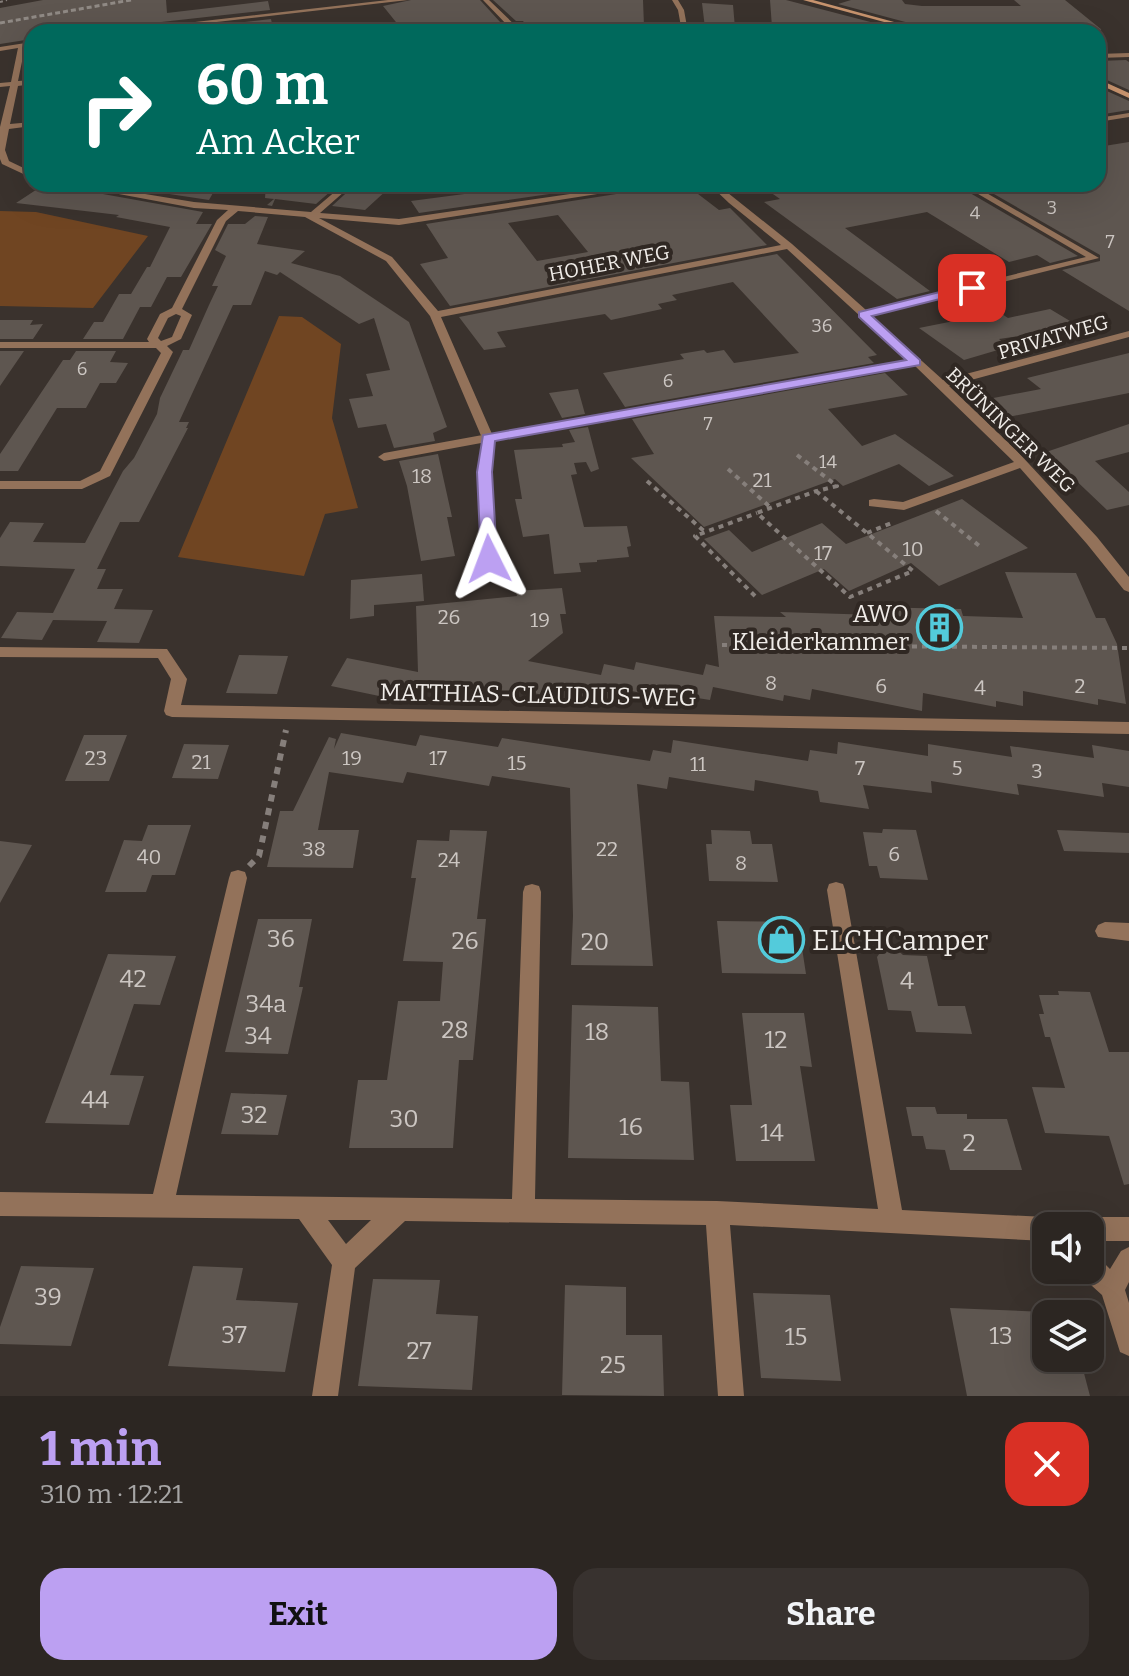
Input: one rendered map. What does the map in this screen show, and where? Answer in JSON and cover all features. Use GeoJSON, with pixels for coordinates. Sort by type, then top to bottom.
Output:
{"type":"FeatureCollection","features":[{"type":"Feature","properties":{"kind":"street"},"geometry":{"type":"LineString","coordinates":[[285,0],[289,11]]}},
{"type":"Feature","properties":{"kind":"street"},"geometry":{"type":"LineString","coordinates":[[179,24],[405,0]]}},
{"type":"Feature","properties":{"kind":"street"},"geometry":{"type":"LineString","coordinates":[[486,0],[510,24]]}},
{"type":"Feature","properties":{"kind":"street"},"geometry":{"type":"LineString","coordinates":[[675,0],[684,24]]}},
{"type":"Feature","properties":{"kind":"street"},"geometry":{"type":"LineString","coordinates":[[806,0],[898,24]]}},
{"type":"Feature","properties":{"kind":"street"},"geometry":{"type":"LineString","coordinates":[[0,49],[22,45],[1,150],[5,162],[24,171]]}},
{"type":"Feature","properties":{"kind":"street"},"geometry":{"type":"LineString","coordinates":[[1106,56],[1129,55]]}},
{"type":"Feature","properties":{"kind":"street"},"geometry":{"type":"LineString","coordinates":[[0,85],[24,83]]}},
{"type":"Feature","properties":{"kind":"street"},"geometry":{"type":"LineString","coordinates":[[1106,85],[1129,96]]}},
{"type":"Feature","properties":{"kind":"street"},"geometry":{"type":"LineString","coordinates":[[1106,119],[1129,115]]}},
{"type":"Feature","properties":{"kind":"street"},"geometry":{"type":"LineString","coordinates":[[4,127],[24,125]]}},
{"type":"Feature","properties":{"kind":"street"},"geometry":{"type":"LineString","coordinates":[[116,192],[310,217],[399,222],[603,192]]}},
{"type":"Feature","properties":{"kind":"street"},"geometry":{"type":"LineString","coordinates":[[139,196],[145,192]]}},
{"type":"Feature","properties":{"kind":"street"},"geometry":{"type":"LineString","coordinates":[[310,217],[340,192]]}},
{"type":"Feature","properties":{"kind":"street","name":"BRÜNINGER WEG"},"geometry":{"type":"LineString","coordinates":[[722,192],[789,246],[1022,463],[1098,544],[1129,587]]}},
{"type":"Feature","properties":{"kind":"street"},"geometry":{"type":"LineString","coordinates":[[863,314],[1094,258],[979,192]]}},
{"type":"Feature","properties":{"kind":"street"},"geometry":{"type":"LineString","coordinates":[[0,485],[82,485],[105,473],[167,352],[152,339],[164,316],[176,310],[222,220],[235,209]]}},
{"type":"Feature","properties":{"kind":"street"},"geometry":{"type":"LineString","coordinates":[[310,217],[389,259],[435,315],[488,438],[485,472],[489,559]]}},
{"type":"Feature","properties":{"kind":"street","name":"HOHER WEG"},"geometry":{"type":"LineString","coordinates":[[435,315],[789,246]]}},
{"type":"Feature","properties":{"kind":"street"},"geometry":{"type":"LineString","coordinates":[[0,345],[159,345],[176,339],[187,315],[176,310]]}},
{"type":"Feature","properties":{"kind":"street","name":"PRIVATWEG"},"geometry":{"type":"LineString","coordinates":[[939,385],[1129,334]]}},
{"type":"Feature","properties":{"kind":"street"},"geometry":{"type":"LineString","coordinates":[[384,457],[915,362]]}},
{"type":"Feature","properties":{"kind":"street"},"geometry":{"type":"LineString","coordinates":[[874,503],[904,506],[1022,463]]}},
{"type":"Feature","properties":{"kind":"street","name":"MATTHIAS-CLAUDIUS-WEG"},"geometry":{"type":"LineString","coordinates":[[0,652],[162,653],[179,679],[172,711],[1129,728]]}},
{"type":"Feature","properties":{"kind":"street"},"geometry":{"type":"LineString","coordinates":[[162,1206],[238,878]]}},
{"type":"Feature","properties":{"kind":"street"},"geometry":{"type":"LineString","coordinates":[[836,890],[892,1222]]}},
{"type":"Feature","properties":{"kind":"street"},"geometry":{"type":"LineString","coordinates":[[523,1210],[532,892]]}},
{"type":"Feature","properties":{"kind":"street"},"geometry":{"type":"LineString","coordinates":[[1105,931],[1129,932]]}},
{"type":"Feature","properties":{"kind":"street"},"geometry":{"type":"LineString","coordinates":[[0,1204],[717,1213],[1032,1228]]}},
{"type":"Feature","properties":{"kind":"street"},"geometry":{"type":"LineString","coordinates":[[305,1208],[344,1262]]}},
{"type":"Feature","properties":{"kind":"street"},"geometry":{"type":"LineString","coordinates":[[325,1396],[344,1262],[400,1209]]}},
{"type":"Feature","properties":{"kind":"street"},"geometry":{"type":"LineString","coordinates":[[717,1213],[731,1396]]}},
{"type":"Feature","properties":{"kind":"street"},"geometry":{"type":"LineString","coordinates":[[1104,1229],[1129,1229]]}},
{"type":"Feature","properties":{"kind":"street"},"geometry":{"type":"LineString","coordinates":[[1112,1288],[1129,1259]]}},
{"type":"Feature","properties":{"kind":"street"},"geometry":{"type":"LineString","coordinates":[[1104,1280],[1112,1288],[1129,1343]]}},
{"type":"Feature","properties":{"kind":"path"},"geometry":{"type":"LineString","coordinates":[[0,2],[7,0]]}},
{"type":"Feature","properties":{"kind":"path"},"geometry":{"type":"LineString","coordinates":[[755,596],[695,536],[837,486],[797,455]]}},
{"type":"Feature","properties":{"kind":"path"},"geometry":{"type":"LineString","coordinates":[[728,469],[771,508]]}},
{"type":"Feature","properties":{"kind":"path"},"geometry":{"type":"LineString","coordinates":[[647,481],[705,532]]}},
{"type":"Feature","properties":{"kind":"path"},"geometry":{"type":"LineString","coordinates":[[757,513],[850,597],[913,571],[816,491]]}},
{"type":"Feature","properties":{"kind":"path"},"geometry":{"type":"LineString","coordinates":[[931,507],[982,548]]}},
{"type":"Feature","properties":{"kind":"path"},"geometry":{"type":"LineString","coordinates":[[867,533],[905,517]]}},
{"type":"Feature","properties":{"kind":"path"},"geometry":{"type":"LineString","coordinates":[[722,645],[1129,648]]}},
{"type":"Feature","properties":{"kind":"path"},"geometry":{"type":"LineString","coordinates":[[238,878],[259,856],[289,715]]}},
{"type":"Feature","properties":{"kind":"shaded area"},"geometry":{"type":"Polygon","coordinates":[[[0,211],[36,212],[148,236],[93,308],[0,306],[0,211]]]}},
{"type":"Feature","properties":{"kind":"shaded area"},"geometry":{"type":"Polygon","coordinates":[[[279,316],[302,317],[341,344],[332,418],[358,508],[325,514],[304,576],[178,557],[279,316]]]}},
{"type":"Feature","properties":{"kind":"building"},"geometry":{"type":"Polygon","coordinates":[[[43,0],[166,0],[167,13],[268,1],[270,10],[143,24],[24,24],[24,40],[0,44],[0,8],[43,0]]]}},
{"type":"Feature","properties":{"kind":"building"},"geometry":{"type":"Polygon","coordinates":[[[411,0],[480,0],[501,23],[398,24],[383,6],[411,0]]]}},
{"type":"Feature","properties":{"kind":"building"},"geometry":{"type":"Polygon","coordinates":[[[493,0],[643,0],[644,24],[525,24],[516,21],[493,0]]]}},
{"type":"Feature","properties":{"kind":"building"},"geometry":{"type":"Polygon","coordinates":[[[770,0],[786,0],[878,24],[772,24],[770,0]]]}},
{"type":"Feature","properties":{"kind":"building"},"geometry":{"type":"Polygon","coordinates":[[[851,0],[902,0],[905,4],[922,6],[1021,6],[1014,0],[1065,0],[1095,24],[913,24],[838,4],[851,0]]]}},
{"type":"Feature","properties":{"kind":"building"},"geometry":{"type":"Polygon","coordinates":[[[702,3],[733,5],[735,24],[705,24],[702,3]]]}},
{"type":"Feature","properties":{"kind":"building"},"geometry":{"type":"Polygon","coordinates":[[[271,19],[272,24],[226,24],[271,19]]]}},
{"type":"Feature","properties":{"kind":"building"},"geometry":{"type":"Polygon","coordinates":[[[1106,61],[1129,62],[1129,90],[1106,80],[1106,61]]]}},
{"type":"Feature","properties":{"kind":"building"},"geometry":{"type":"Polygon","coordinates":[[[1106,91],[1129,101],[1129,110],[1106,114],[1106,91]]]}},
{"type":"Feature","properties":{"kind":"building"},"geometry":{"type":"Polygon","coordinates":[[[1129,142],[1129,311],[1062,270],[1100,261],[1100,255],[990,192],[1106,192],[1106,146],[1129,142]]]}},
{"type":"Feature","properties":{"kind":"building"},"geometry":{"type":"Polygon","coordinates":[[[33,192],[92,192],[203,212],[196,224],[212,224],[181,277],[167,277],[151,307],[140,307],[123,339],[83,339],[94,322],[103,322],[119,294],[131,294],[147,267],[150,267],[170,227],[116,217],[119,215],[16,203],[33,192]]]}},
{"type":"Feature","properties":{"kind":"building"},"geometry":{"type":"Polygon","coordinates":[[[156,192],[214,192],[209,200],[156,192]]]}},
{"type":"Feature","properties":{"kind":"building"},"geometry":{"type":"Polygon","coordinates":[[[265,192],[330,192],[316,204],[275,199],[272,206],[267,205],[274,199],[265,198],[265,192]]]}},
{"type":"Feature","properties":{"kind":"building"},"geometry":{"type":"Polygon","coordinates":[[[347,192],[385,192],[365,210],[332,206],[347,192]]]}},
{"type":"Feature","properties":{"kind":"building"},"geometry":{"type":"Polygon","coordinates":[[[480,192],[563,192],[419,213],[411,201],[480,192]]]}},
{"type":"Feature","properties":{"kind":"building"},"geometry":{"type":"Polygon","coordinates":[[[629,192],[695,192],[719,210],[730,208],[767,245],[450,306],[420,264],[448,258],[426,224],[629,192]],[[558,215],[508,223],[537,261],[588,252],[558,215]]]}},
{"type":"Feature","properties":{"kind":"building"},"geometry":{"type":"Polygon","coordinates":[[[770,192],[970,193],[1078,256],[1050,263],[1037,255],[1009,262],[927,212],[845,228],[930,291],[897,299],[764,202],[780,199],[770,192]]]}},
{"type":"Feature","properties":{"kind":"building"},"geometry":{"type":"Polygon","coordinates":[[[255,216],[268,217],[257,244],[305,251],[291,263],[340,276],[409,322],[447,427],[433,433],[435,441],[394,448],[386,424],[358,428],[349,399],[373,396],[366,374],[390,370],[374,318],[359,324],[280,272],[277,275],[265,271],[251,305],[233,305],[179,422],[189,422],[188,428],[139,522],[120,522],[97,569],[106,569],[97,589],[123,589],[114,609],[153,610],[139,643],[97,642],[107,621],[53,620],[42,640],[1,638],[17,612],[53,613],[75,569],[0,566],[0,538],[10,522],[44,523],[33,542],[85,543],[157,414],[160,398],[183,350],[189,350],[218,286],[212,286],[226,256],[215,250],[228,224],[245,224],[255,216]]]}},
{"type":"Feature","properties":{"kind":"building"},"geometry":{"type":"Polygon","coordinates":[[[777,254],[877,355],[868,357],[874,363],[625,407],[603,373],[684,359],[680,354],[704,350],[707,353],[724,350],[734,363],[799,353],[733,282],[672,295],[677,300],[658,304],[662,309],[611,320],[605,314],[497,332],[506,347],[484,350],[459,317],[777,254]]]}},
{"type":"Feature","properties":{"kind":"building"},"geometry":{"type":"Polygon","coordinates":[[[1050,309],[1080,327],[999,339],[1008,347],[964,360],[919,328],[999,312],[1008,318],[1050,309]]]}},
{"type":"Feature","properties":{"kind":"building"},"geometry":{"type":"Polygon","coordinates":[[[0,320],[33,320],[30,325],[43,324],[33,339],[0,339],[0,320]]]}},
{"type":"Feature","properties":{"kind":"building"},"geometry":{"type":"Polygon","coordinates":[[[0,351],[24,351],[0,386],[0,351]]]}},
{"type":"Feature","properties":{"kind":"building"},"geometry":{"type":"Polygon","coordinates":[[[76,351],[116,351],[110,362],[128,363],[116,383],[100,383],[86,408],[57,408],[18,471],[0,471],[0,454],[63,360],[70,360],[76,351]]]}},
{"type":"Feature","properties":{"kind":"building"},"geometry":{"type":"Polygon","coordinates":[[[1129,353],[1129,393],[1003,418],[983,400],[1041,389],[1027,378],[1129,353]]]}},
{"type":"Feature","properties":{"kind":"building"},"geometry":{"type":"Polygon","coordinates":[[[885,373],[908,395],[828,409],[862,446],[895,434],[954,476],[929,486],[899,464],[843,486],[835,479],[704,527],[631,458],[654,454],[632,419],[885,373]]]}},
{"type":"Feature","properties":{"kind":"building"},"geometry":{"type":"Polygon","coordinates":[[[578,389],[585,414],[562,418],[549,393],[578,389]]]}},
{"type":"Feature","properties":{"kind":"building"},"geometry":{"type":"Polygon","coordinates":[[[1129,424],[1129,452],[1095,461],[1129,492],[1129,505],[1107,510],[1046,452],[1129,424]]]}},
{"type":"Feature","properties":{"kind":"building"},"geometry":{"type":"Polygon","coordinates":[[[588,427],[599,469],[591,472],[586,462],[574,463],[577,474],[571,475],[584,527],[627,526],[631,546],[627,547],[629,557],[579,563],[581,572],[554,574],[549,534],[523,537],[515,499],[522,499],[514,450],[563,447],[562,444],[575,442],[569,430],[588,427]]]}},
{"type":"Feature","properties":{"kind":"building"},"geometry":{"type":"Polygon","coordinates":[[[438,454],[452,517],[447,517],[455,556],[421,561],[407,486],[399,461],[438,454]]]}},
{"type":"Feature","properties":{"kind":"building"},"geometry":{"type":"Polygon","coordinates":[[[962,499],[1028,548],[939,586],[911,563],[849,591],[824,569],[762,595],[704,539],[729,530],[752,552],[822,523],[846,544],[962,499]]]}},
{"type":"Feature","properties":{"kind":"building"},"geometry":{"type":"Polygon","coordinates":[[[1005,572],[1076,573],[1096,618],[1105,618],[1117,644],[1126,704],[1098,699],[1098,705],[1023,691],[1023,706],[996,701],[996,707],[923,693],[922,711],[812,689],[810,700],[784,695],[783,701],[713,687],[710,700],[685,696],[683,701],[611,687],[607,701],[581,696],[579,702],[513,689],[509,698],[485,693],[482,699],[418,686],[418,683],[411,696],[387,691],[384,697],[331,686],[347,658],[418,672],[416,606],[517,596],[516,591],[562,588],[566,614],[560,614],[563,633],[528,661],[601,675],[604,664],[634,670],[636,662],[703,675],[706,664],[719,667],[714,616],[786,617],[780,612],[876,615],[868,607],[961,609],[963,616],[1023,618],[1005,572]]]}},
{"type":"Feature","properties":{"kind":"building"},"geometry":{"type":"Polygon","coordinates":[[[422,574],[424,601],[374,605],[374,616],[350,619],[351,580],[422,574]]]}},
{"type":"Feature","properties":{"kind":"building"},"geometry":{"type":"Polygon","coordinates":[[[239,655],[288,656],[277,694],[226,693],[239,655]]]}},
{"type":"Feature","properties":{"kind":"building"},"geometry":{"type":"Polygon","coordinates":[[[341,733],[416,746],[420,735],[498,747],[502,738],[650,761],[653,750],[671,753],[673,740],[808,761],[810,750],[837,754],[838,742],[928,756],[928,744],[1012,757],[1010,746],[1094,758],[1092,745],[1129,751],[1129,787],[1102,783],[1104,797],[1017,784],[1019,795],[931,781],[932,793],[863,785],[869,809],[820,802],[818,791],[755,780],[754,791],[669,777],[667,789],[637,784],[653,966],[571,965],[570,788],[492,776],[489,786],[407,772],[403,783],[329,772],[318,830],[359,830],[353,868],[267,867],[280,811],[293,811],[329,737],[336,739],[334,749],[341,733]]]}},
{"type":"Feature","properties":{"kind":"building"},"geometry":{"type":"Polygon","coordinates":[[[84,735],[127,735],[109,781],[65,781],[84,735]]]}},
{"type":"Feature","properties":{"kind":"building"},"geometry":{"type":"Polygon","coordinates":[[[184,744],[229,745],[218,779],[172,778],[184,744]]]}},
{"type":"Feature","properties":{"kind":"building"},"geometry":{"type":"Polygon","coordinates":[[[148,825],[191,825],[175,875],[152,875],[146,892],[105,892],[124,840],[142,841],[148,825]]]}},
{"type":"Feature","properties":{"kind":"building"},"geometry":{"type":"Polygon","coordinates":[[[883,829],[916,830],[928,880],[880,878],[877,866],[869,866],[863,832],[882,833],[883,829]]]}},
{"type":"Feature","properties":{"kind":"building"},"geometry":{"type":"Polygon","coordinates":[[[450,830],[487,831],[477,919],[486,919],[473,1060],[459,1060],[453,1148],[349,1148],[358,1080],[387,1080],[398,1001],[440,1001],[443,962],[403,961],[416,878],[411,878],[417,840],[449,841],[450,830]]]}},
{"type":"Feature","properties":{"kind":"building"},"geometry":{"type":"Polygon","coordinates":[[[711,830],[750,831],[752,844],[772,844],[778,882],[709,881],[706,844],[712,844],[711,830]]]}},
{"type":"Feature","properties":{"kind":"building"},"geometry":{"type":"Polygon","coordinates":[[[1057,830],[1129,833],[1129,853],[1064,851],[1057,830]]]}},
{"type":"Feature","properties":{"kind":"building"},"geometry":{"type":"Polygon","coordinates":[[[0,841],[32,845],[0,903],[0,841]]]}},
{"type":"Feature","properties":{"kind":"building"},"geometry":{"type":"Polygon","coordinates":[[[258,919],[312,919],[299,987],[303,987],[288,1054],[225,1052],[258,919]]]}},
{"type":"Feature","properties":{"kind":"building"},"geometry":{"type":"Polygon","coordinates":[[[717,921],[798,922],[806,974],[722,973],[717,921]]]}},
{"type":"Feature","properties":{"kind":"building"},"geometry":{"type":"Polygon","coordinates":[[[884,947],[895,948],[903,955],[927,956],[938,1006],[965,1006],[972,1034],[916,1032],[911,1011],[888,1010],[877,957],[884,947]]]}},
{"type":"Feature","properties":{"kind":"building"},"geometry":{"type":"Polygon","coordinates":[[[108,954],[176,956],[160,1005],[134,1004],[110,1075],[144,1076],[129,1125],[45,1123],[108,954]]]}},
{"type":"Feature","properties":{"kind":"building"},"geometry":{"type":"Polygon","coordinates":[[[1058,991],[1090,992],[1109,1052],[1129,1052],[1129,1184],[1124,1185],[1109,1136],[1045,1133],[1032,1087],[1065,1088],[1050,1037],[1045,1037],[1039,1014],[1044,1014],[1039,995],[1059,995],[1058,991]]]}},
{"type":"Feature","properties":{"kind":"building"},"geometry":{"type":"Polygon","coordinates":[[[572,1005],[658,1007],[661,1081],[689,1082],[694,1160],[568,1158],[572,1005]]]}},
{"type":"Feature","properties":{"kind":"building"},"geometry":{"type":"Polygon","coordinates":[[[742,1013],[804,1013],[812,1067],[800,1066],[815,1161],[736,1161],[730,1105],[752,1105],[742,1013]]]}},
{"type":"Feature","properties":{"kind":"building"},"geometry":{"type":"Polygon","coordinates":[[[231,1093],[287,1095],[278,1135],[221,1134],[231,1093]]]}},
{"type":"Feature","properties":{"kind":"building"},"geometry":{"type":"Polygon","coordinates":[[[906,1107],[935,1107],[937,1114],[967,1114],[967,1119],[1007,1119],[1022,1170],[950,1170],[945,1150],[926,1149],[923,1136],[912,1136],[906,1107]]]}},
{"type":"Feature","properties":{"kind":"building"},"geometry":{"type":"Polygon","coordinates":[[[21,1266],[94,1268],[71,1346],[0,1344],[0,1327],[21,1266]]]}},
{"type":"Feature","properties":{"kind":"building"},"geometry":{"type":"Polygon","coordinates":[[[193,1266],[243,1268],[236,1300],[298,1303],[285,1372],[168,1366],[193,1266]]]}},
{"type":"Feature","properties":{"kind":"building"},"geometry":{"type":"Polygon","coordinates":[[[373,1279],[440,1280],[436,1314],[478,1316],[472,1390],[358,1386],[373,1279]]]}},
{"type":"Feature","properties":{"kind":"building"},"geometry":{"type":"Polygon","coordinates":[[[565,1285],[626,1287],[626,1335],[662,1335],[664,1396],[562,1395],[565,1285]]]}},
{"type":"Feature","properties":{"kind":"building"},"geometry":{"type":"Polygon","coordinates":[[[753,1293],[830,1295],[841,1381],[761,1378],[753,1293]]]}},
{"type":"Feature","properties":{"kind":"building"},"geometry":{"type":"Polygon","coordinates":[[[950,1308],[1032,1311],[1032,1372],[1084,1372],[1090,1396],[967,1396],[950,1308]]]}},
{"type":"Feature","properties":{"kind":"railway"},"geometry":{"type":"LineString","coordinates":[[0,23],[131,0]]}},
{"type":"Feature","properties":{"kind":"place","name":"AWO Kleiderkammer"},"geometry":{"type":"Point","coordinates":[940,628]}},
{"type":"Feature","properties":{"kind":"place","name":"ELCHCamper"},"geometry":{"type":"Point","coordinates":[781,940]}},
{"type":"Feature","properties":{"kind":"route"},"geometry":{"type":"LineString","coordinates":[[489,559],[485,472],[488,438],[915,362],[863,314],[972,288]]}}]}
